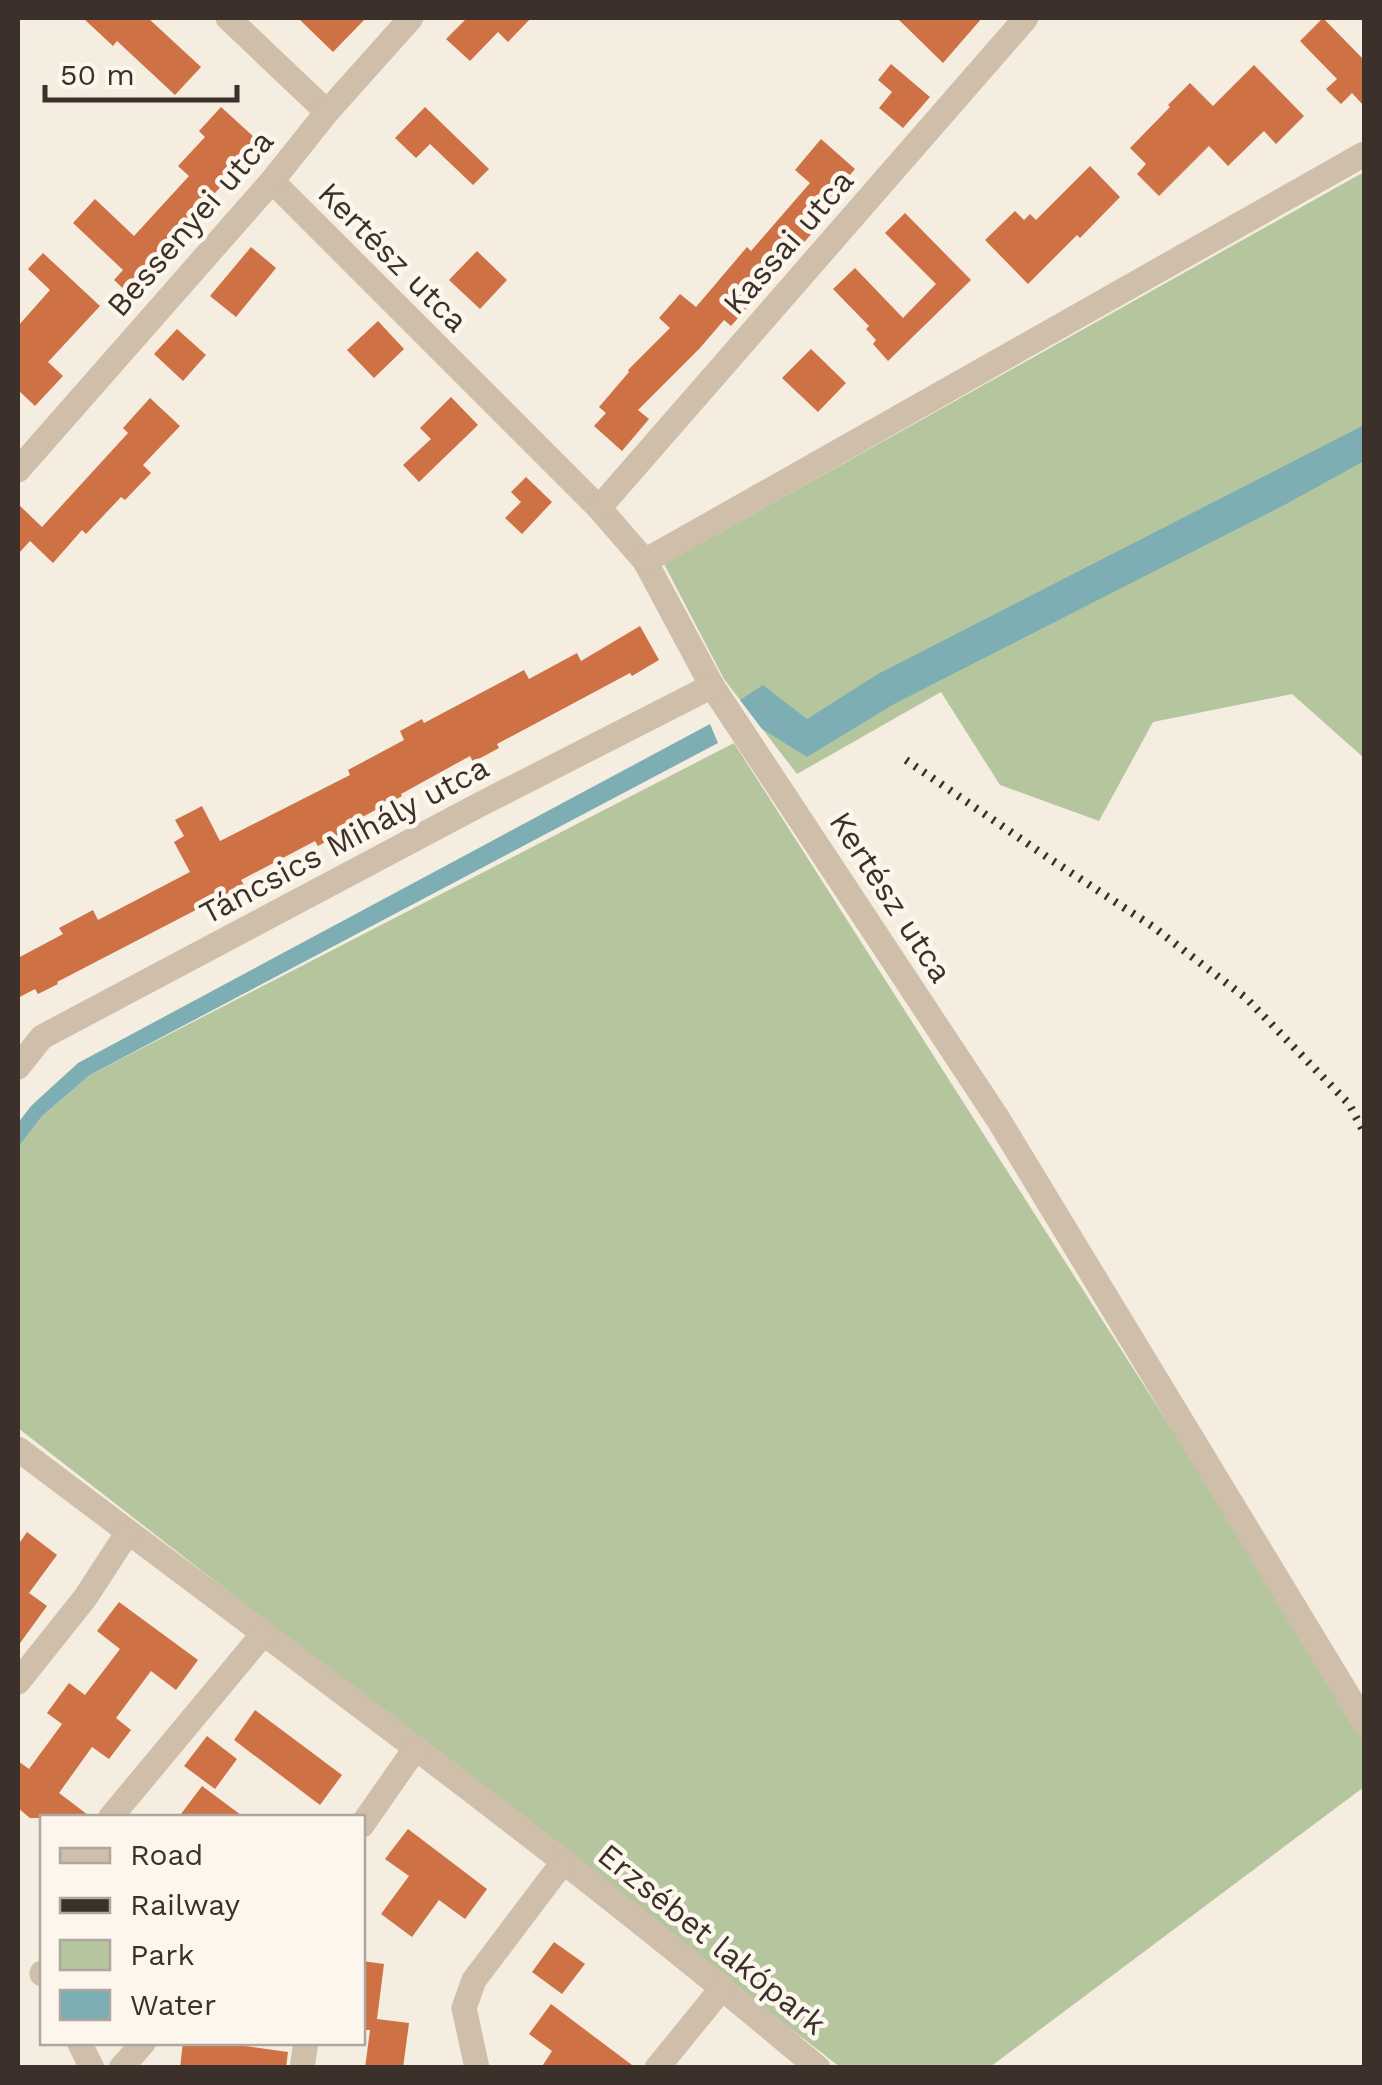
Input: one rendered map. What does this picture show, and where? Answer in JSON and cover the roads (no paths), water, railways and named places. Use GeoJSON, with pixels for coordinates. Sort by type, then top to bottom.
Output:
{"type":"FeatureCollection","features":[{"type":"Feature","properties":{"kind":"street"},"geometry":{"type":"LineString","coordinates":[[228,18],[328,112]]}},
{"type":"Feature","properties":{"kind":"street","name":"Bessenyei utca"},"geometry":{"type":"LineString","coordinates":[[18,470],[410,18]]}},
{"type":"Feature","properties":{"kind":"street","name":"Kassai utca"},"geometry":{"type":"LineString","coordinates":[[599,508],[1026,18]]}},
{"type":"Feature","properties":{"kind":"street"},"geometry":{"type":"LineString","coordinates":[[646,561],[1364,154]]}},
{"type":"Feature","properties":{"kind":"street","name":"Kertész utca"},"geometry":{"type":"LineString","coordinates":[[272,181],[599,508],[646,561],[712,686],[998,1119],[1364,1722]]}},
{"type":"Feature","properties":{"kind":"street","name":"Táncsics Mihály utca"},"geometry":{"type":"LineString","coordinates":[[18,1067],[42,1037],[712,686]]}},
{"type":"Feature","properties":{"kind":"street","name":"Erzsébet lakópark"},"geometry":{"type":"LineString","coordinates":[[18,1450],[564,1861],[818,2068]]}},
{"type":"Feature","properties":{"kind":"street"},"geometry":{"type":"LineString","coordinates":[[18,1682],[85,1598],[128,1532]]}},
{"type":"Feature","properties":{"kind":"street"},"geometry":{"type":"LineString","coordinates":[[112,1815],[263,1634]]}},
{"type":"Feature","properties":{"kind":"street"},"geometry":{"type":"LineString","coordinates":[[365,1821],[416,1749]]}},
{"type":"Feature","properties":{"kind":"street","name":"Erzsébet lakópark"},"geometry":{"type":"LineString","coordinates":[[477,2068],[464,2008],[474,1980],[564,1861]]}},
{"type":"Feature","properties":{"kind":"street"},"geometry":{"type":"LineString","coordinates":[[658,2068],[723,1987]]}},
{"type":"Feature","properties":{"kind":"street"},"geometry":{"type":"LineString","coordinates":[[80,2045],[92,2068]]}},
{"type":"Feature","properties":{"kind":"street"},"geometry":{"type":"LineString","coordinates":[[121,2068],[141,2045]]}},
{"type":"Feature","properties":{"kind":"water"},"geometry":{"type":"Polygon","coordinates":[[[1364,425],[1364,461],[894,704],[807,757],[762,729],[740,700],[763,685],[807,719],[878,674],[1364,425]]]}},
{"type":"Feature","properties":{"kind":"water"},"geometry":{"type":"Polygon","coordinates":[[[710,724],[718,743],[90,1075],[42,1116],[18,1147],[18,1123],[78,1063],[710,724]]]}},
{"type":"Feature","properties":{"kind":"railway"},"geometry":{"type":"LineString","coordinates":[[906,760],[1152,926],[1246,998],[1349,1104],[1364,1132]]}}]}
